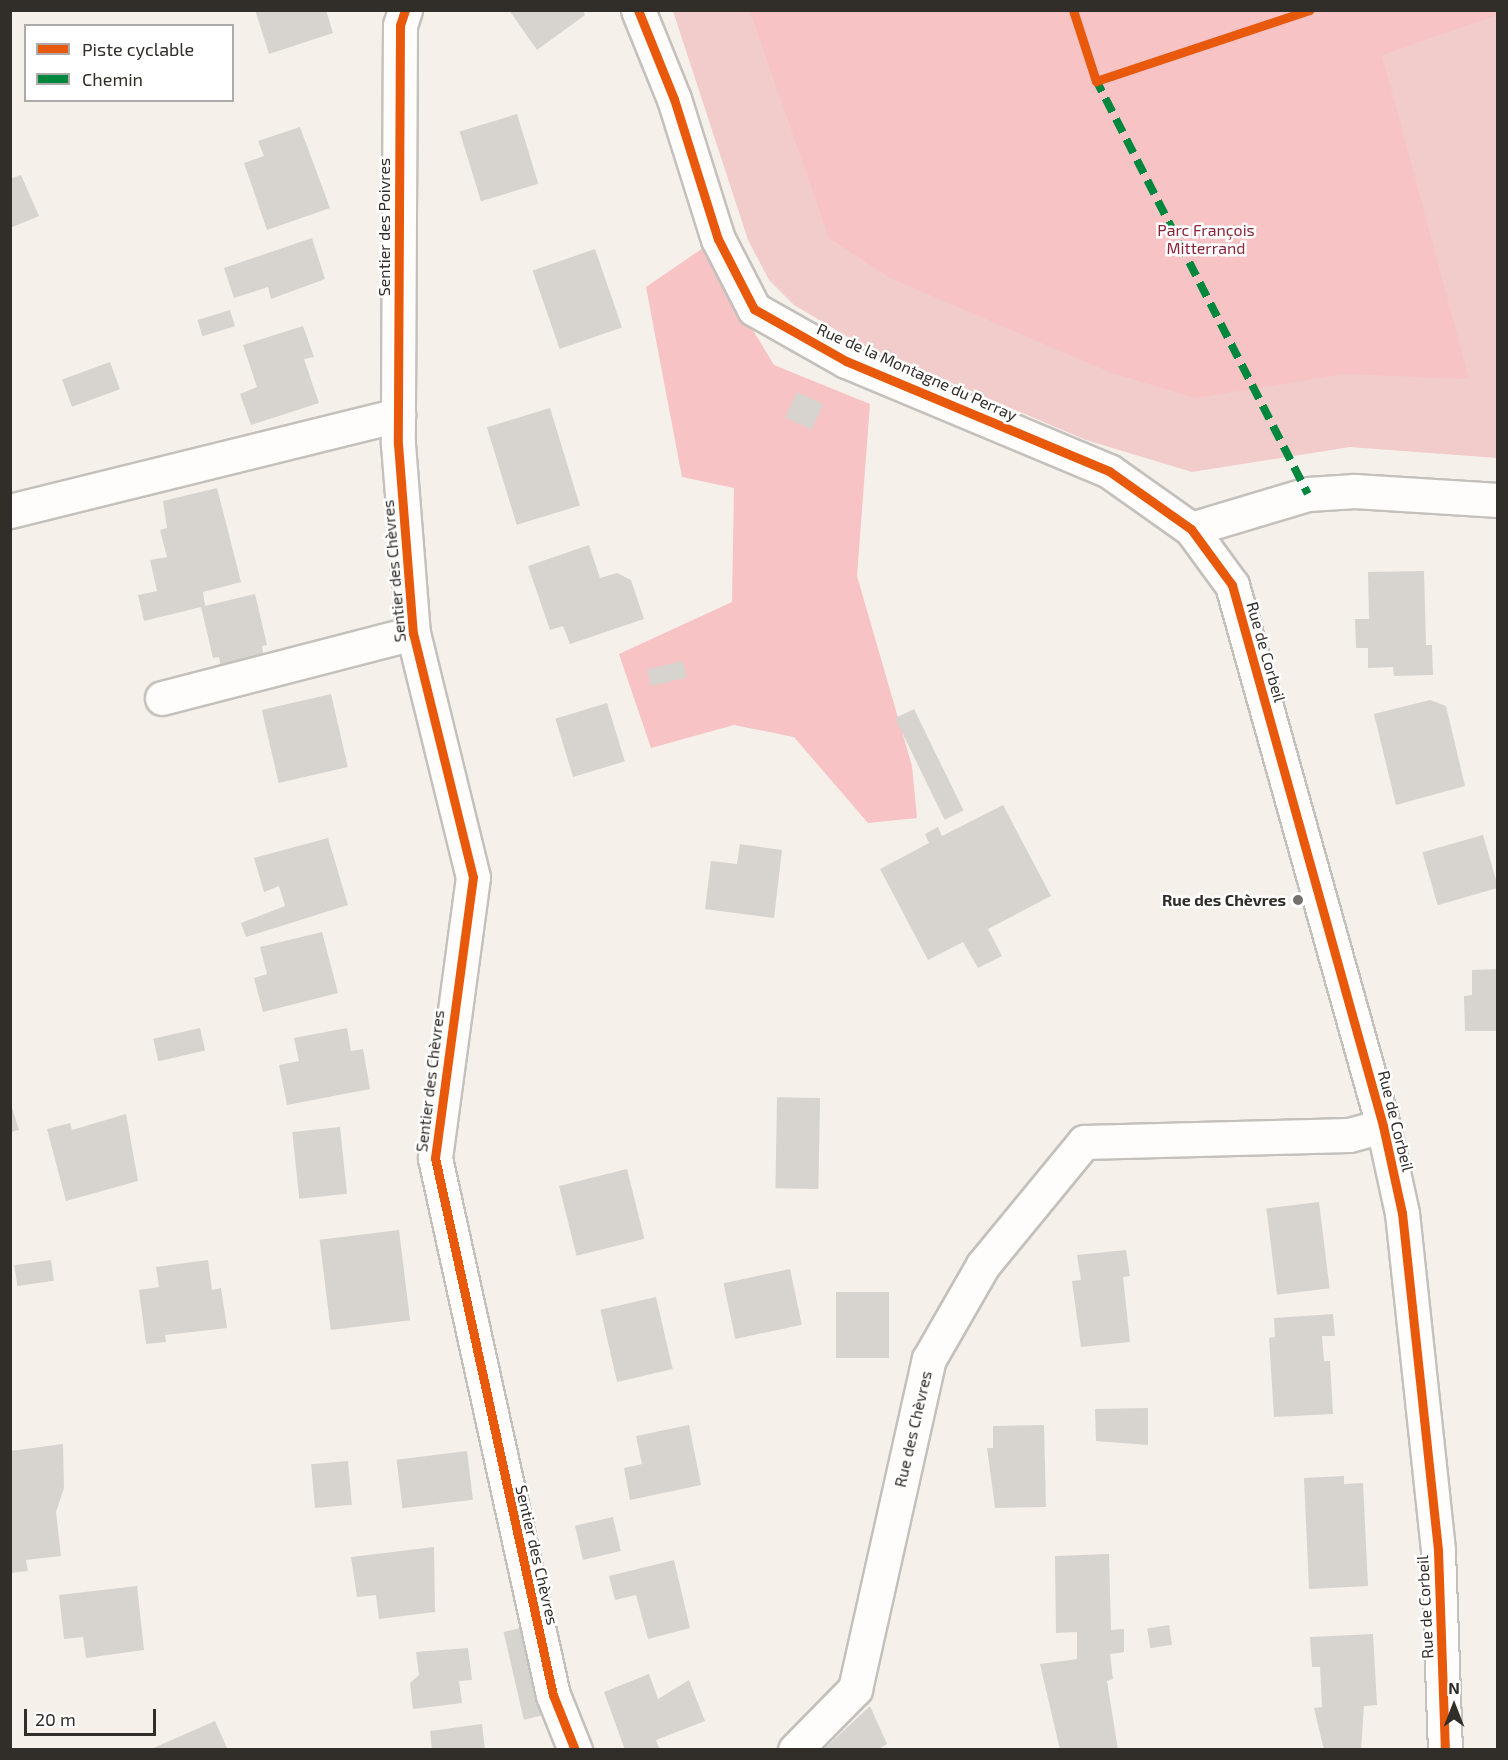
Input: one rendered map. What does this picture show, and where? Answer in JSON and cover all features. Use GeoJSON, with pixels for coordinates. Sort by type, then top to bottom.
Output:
{"type":"FeatureCollection","features":[{"type":"Feature","properties":{"kind":"street","name":"Sentier des Poivres"},"geometry":{"type":"LineString","coordinates":[[398,429],[400,25],[405,10]]}},
{"type":"Feature","properties":{"kind":"street","name":"Rue de la Montagne du Perray"},"geometry":{"type":"LineString","coordinates":[[638,10],[674,99],[718,239],[754,309],[846,361],[1109,471],[1191,529]]}},
{"type":"Feature","properties":{"kind":"street"},"geometry":{"type":"LineString","coordinates":[[10,511],[398,429]]}},
{"type":"Feature","properties":{"kind":"street","name":"Sentier des Chèvres"},"geometry":{"type":"LineString","coordinates":[[398,429],[413,633],[472,877],[435,1158],[553,1695],[575,1749]]}},
{"type":"Feature","properties":{"kind":"street"},"geometry":{"type":"LineString","coordinates":[[1191,529],[1308,494],[1354,491],[1497,500]]}},
{"type":"Feature","properties":{"kind":"street","name":"Rue de Corbeil"},"geometry":{"type":"LineString","coordinates":[[1191,529],[1232,585],[1383,1126],[1402,1213],[1438,1551],[1445,1749]]}},
{"type":"Feature","properties":{"kind":"street"},"geometry":{"type":"LineString","coordinates":[[162,698],[413,633]]}},
{"type":"Feature","properties":{"kind":"street","name":"Rue des Chèvres"},"geometry":{"type":"LineString","coordinates":[[795,1749],[855,1689],[929,1359],[983,1265],[1084,1142],[1349,1136],[1383,1126]]}},
{"type":"Feature","properties":{"kind":"green space","name":"Parc François Mitterrand"},"geometry":{"type":"Polygon","coordinates":[[[673,11],[1497,11],[1497,458],[1350,447],[1192,472],[1086,440],[858,343],[794,305],[769,280],[748,240],[673,11]]]}},
{"type":"Feature","properties":{"kind":"green space","name":"Parc François Mitterrand"},"geometry":{"type":"Polygon","coordinates":[[[750,11],[1497,11],[1497,15],[1382,55],[1469,379],[1345,374],[1196,398],[1112,373],[890,278],[829,238],[750,11]]]}},
{"type":"Feature","properties":{"kind":"green space"},"geometry":{"type":"Polygon","coordinates":[[[703,248],[774,365],[870,404],[857,576],[912,766],[917,818],[868,823],[794,737],[734,725],[651,748],[619,654],[732,602],[734,488],[682,477],[646,287],[703,248]]]}},
{"type":"Feature","properties":{"kind":"building"},"geometry":{"type":"Polygon","coordinates":[[[255,10],[326,10],[333,33],[269,54],[255,10]]]}},
{"type":"Feature","properties":{"kind":"building"},"geometry":{"type":"Polygon","coordinates":[[[509,10],[583,10],[585,15],[537,50],[509,10]]]}},
{"type":"Feature","properties":{"kind":"building"},"geometry":{"type":"Polygon","coordinates":[[[517,114],[538,184],[481,201],[460,132],[517,114]]]}},
{"type":"Feature","properties":{"kind":"building"},"geometry":{"type":"Polygon","coordinates":[[[300,127],[330,208],[267,230],[244,163],[264,156],[258,141],[300,127]]]}},
{"type":"Feature","properties":{"kind":"building"},"geometry":{"type":"Polygon","coordinates":[[[21,175],[39,216],[10,228],[10,179],[21,175]]]}},
{"type":"Feature","properties":{"kind":"building"},"geometry":{"type":"Polygon","coordinates":[[[312,238],[325,279],[271,299],[268,287],[234,298],[224,268],[312,238]]]}},
{"type":"Feature","properties":{"kind":"building"},"geometry":{"type":"Polygon","coordinates":[[[595,249],[622,327],[560,349],[533,270],[595,249]]]}},
{"type":"Feature","properties":{"kind":"building"},"geometry":{"type":"Polygon","coordinates":[[[230,310],[235,326],[202,336],[197,320],[230,310]]]}},
{"type":"Feature","properties":{"kind":"building"},"geometry":{"type":"Polygon","coordinates":[[[303,326],[314,357],[304,359],[319,403],[251,425],[240,394],[257,387],[243,345],[303,326]]]}},
{"type":"Feature","properties":{"kind":"building"},"geometry":{"type":"Polygon","coordinates":[[[110,362],[120,389],[72,407],[62,379],[110,362]]]}},
{"type":"Feature","properties":{"kind":"building"},"geometry":{"type":"Polygon","coordinates":[[[797,392],[823,404],[811,430],[785,417],[797,392]]]}},
{"type":"Feature","properties":{"kind":"building"},"geometry":{"type":"Polygon","coordinates":[[[550,408],[580,506],[517,525],[487,427],[550,408]]]}},
{"type":"Feature","properties":{"kind":"building"},"geometry":{"type":"Polygon","coordinates":[[[217,488],[241,582],[203,592],[205,606],[255,594],[267,645],[262,646],[264,657],[221,668],[219,657],[213,658],[201,607],[144,621],[138,595],[157,591],[150,560],[167,557],[160,530],[167,528],[163,501],[217,488]]]}},
{"type":"Feature","properties":{"kind":"building"},"geometry":{"type":"Polygon","coordinates":[[[589,545],[600,578],[617,573],[631,580],[644,619],[570,644],[563,626],[550,630],[528,566],[589,545]]]}},
{"type":"Feature","properties":{"kind":"building"},"geometry":{"type":"Polygon","coordinates":[[[1424,571],[1426,645],[1432,645],[1433,675],[1394,676],[1393,667],[1368,668],[1368,648],[1356,648],[1355,619],[1369,619],[1368,572],[1424,571]]]}},
{"type":"Feature","properties":{"kind":"building"},"geometry":{"type":"Polygon","coordinates":[[[683,661],[687,678],[651,686],[647,669],[683,661]]]}},
{"type":"Feature","properties":{"kind":"building"},"geometry":{"type":"Polygon","coordinates":[[[331,694],[348,767],[279,783],[262,710],[331,694]]]}},
{"type":"Feature","properties":{"kind":"building"},"geometry":{"type":"Polygon","coordinates":[[[1430,700],[1446,706],[1465,786],[1396,805],[1374,714],[1430,700]]]}},
{"type":"Feature","properties":{"kind":"building"},"geometry":{"type":"Polygon","coordinates":[[[607,703],[625,761],[573,777],[555,719],[607,703]]]}},
{"type":"Feature","properties":{"kind":"building"},"geometry":{"type":"Polygon","coordinates":[[[914,709],[964,811],[945,820],[895,718],[914,709]]]}},
{"type":"Feature","properties":{"kind":"building"},"geometry":{"type":"Polygon","coordinates":[[[1003,805],[1051,896],[988,929],[1002,956],[978,968],[963,942],[928,960],[880,869],[929,843],[925,834],[938,827],[942,836],[1003,805]]]}},
{"type":"Feature","properties":{"kind":"building"},"geometry":{"type":"Polygon","coordinates":[[[1483,835],[1498,888],[1438,905],[1422,852],[1483,835]]]}},
{"type":"Feature","properties":{"kind":"building"},"geometry":{"type":"Polygon","coordinates":[[[328,838],[348,905],[246,937],[241,923],[285,906],[279,886],[264,892],[254,858],[328,838]]]}},
{"type":"Feature","properties":{"kind":"building"},"geometry":{"type":"Polygon","coordinates":[[[740,844],[782,850],[774,918],[705,909],[711,861],[737,864],[740,844]]]}},
{"type":"Feature","properties":{"kind":"building"},"geometry":{"type":"Polygon","coordinates":[[[322,932],[338,993],[263,1012],[254,978],[267,974],[260,947],[322,932]]]}},
{"type":"Feature","properties":{"kind":"building"},"geometry":{"type":"Polygon","coordinates":[[[1498,969],[1498,1031],[1465,1031],[1464,996],[1472,995],[1472,970],[1498,969]]]}},
{"type":"Feature","properties":{"kind":"building"},"geometry":{"type":"Polygon","coordinates":[[[200,1028],[205,1050],[158,1061],[153,1039],[200,1028]]]}},
{"type":"Feature","properties":{"kind":"building"},"geometry":{"type":"Polygon","coordinates":[[[347,1028],[351,1051],[363,1049],[370,1089],[287,1105],[279,1065],[299,1061],[294,1038],[347,1028]]]}},
{"type":"Feature","properties":{"kind":"building"},"geometry":{"type":"Polygon","coordinates":[[[777,1097],[820,1098],[818,1189],[775,1188],[777,1097]]]}},
{"type":"Feature","properties":{"kind":"building"},"geometry":{"type":"Polygon","coordinates":[[[10,1101],[19,1130],[10,1132],[10,1101]]]}},
{"type":"Feature","properties":{"kind":"building"},"geometry":{"type":"Polygon","coordinates":[[[126,1114],[138,1181],[66,1201],[47,1129],[70,1123],[72,1130],[126,1114]]]}},
{"type":"Feature","properties":{"kind":"building"},"geometry":{"type":"Polygon","coordinates":[[[340,1127],[347,1194],[299,1199],[292,1132],[340,1127]]]}},
{"type":"Feature","properties":{"kind":"building"},"geometry":{"type":"Polygon","coordinates":[[[627,1169],[644,1239],[576,1256],[559,1186],[627,1169]]]}},
{"type":"Feature","properties":{"kind":"building"},"geometry":{"type":"Polygon","coordinates":[[[1319,1202],[1330,1288],[1277,1295],[1266,1208],[1319,1202]]]}},
{"type":"Feature","properties":{"kind":"building"},"geometry":{"type":"Polygon","coordinates":[[[399,1230],[410,1320],[331,1330],[320,1240],[399,1230]]]}},
{"type":"Feature","properties":{"kind":"building"},"geometry":{"type":"Polygon","coordinates":[[[1126,1250],[1130,1276],[1123,1277],[1130,1342],[1081,1347],[1072,1281],[1081,1280],[1077,1255],[1126,1250]]]}},
{"type":"Feature","properties":{"kind":"building"},"geometry":{"type":"Polygon","coordinates":[[[51,1260],[54,1281],[17,1286],[14,1265],[51,1260]]]}},
{"type":"Feature","properties":{"kind":"building"},"geometry":{"type":"Polygon","coordinates":[[[208,1260],[212,1290],[221,1288],[227,1328],[165,1335],[166,1342],[146,1344],[139,1290],[159,1287],[156,1267],[208,1260]]]}},
{"type":"Feature","properties":{"kind":"building"},"geometry":{"type":"Polygon","coordinates":[[[790,1269],[802,1325],[735,1339],[723,1283],[790,1269]]]}},
{"type":"Feature","properties":{"kind":"building"},"geometry":{"type":"Polygon","coordinates":[[[836,1292],[889,1292],[889,1358],[836,1358],[836,1292]]]}},
{"type":"Feature","properties":{"kind":"building"},"geometry":{"type":"Polygon","coordinates":[[[656,1297],[673,1369],[617,1382],[600,1310],[656,1297]]]}},
{"type":"Feature","properties":{"kind":"building"},"geometry":{"type":"Polygon","coordinates":[[[1333,1314],[1335,1336],[1322,1336],[1324,1361],[1330,1361],[1333,1414],[1274,1417],[1269,1338],[1275,1337],[1274,1318],[1333,1314]]]}},
{"type":"Feature","properties":{"kind":"building"},"geometry":{"type":"Polygon","coordinates":[[[1148,1408],[1148,1445],[1096,1441],[1095,1409],[1148,1408]]]}},
{"type":"Feature","properties":{"kind":"building"},"geometry":{"type":"Polygon","coordinates":[[[689,1425],[701,1485],[630,1500],[624,1468],[642,1464],[636,1436],[689,1425]]]}},
{"type":"Feature","properties":{"kind":"building"},"geometry":{"type":"Polygon","coordinates":[[[1044,1425],[1046,1507],[995,1508],[987,1448],[993,1448],[993,1426],[1044,1425]]]}},
{"type":"Feature","properties":{"kind":"building"},"geometry":{"type":"Polygon","coordinates":[[[63,1444],[64,1488],[56,1512],[61,1556],[26,1560],[28,1571],[10,1573],[10,1451],[63,1444]]]}},
{"type":"Feature","properties":{"kind":"building"},"geometry":{"type":"Polygon","coordinates":[[[467,1451],[473,1500],[403,1508],[397,1460],[467,1451]]]}},
{"type":"Feature","properties":{"kind":"building"},"geometry":{"type":"Polygon","coordinates":[[[348,1461],[352,1505],[315,1508],[311,1464],[348,1461]]]}},
{"type":"Feature","properties":{"kind":"building"},"geometry":{"type":"Polygon","coordinates":[[[1344,1476],[1344,1484],[1363,1483],[1368,1586],[1309,1589],[1304,1478],[1344,1476]]]}},
{"type":"Feature","properties":{"kind":"building"},"geometry":{"type":"Polygon","coordinates":[[[613,1517],[621,1551],[583,1560],[575,1526],[613,1517]]]}},
{"type":"Feature","properties":{"kind":"building"},"geometry":{"type":"Polygon","coordinates":[[[434,1547],[435,1612],[379,1619],[376,1595],[357,1597],[351,1557],[434,1547]]]}},
{"type":"Feature","properties":{"kind":"building"},"geometry":{"type":"Polygon","coordinates":[[[1109,1554],[1111,1630],[1124,1629],[1124,1652],[1110,1654],[1113,1679],[1107,1681],[1118,1750],[1060,1750],[1040,1664],[1077,1659],[1077,1632],[1056,1633],[1055,1556],[1109,1554]]]}},
{"type":"Feature","properties":{"kind":"building"},"geometry":{"type":"Polygon","coordinates":[[[674,1560],[690,1628],[648,1639],[636,1595],[615,1600],[609,1576],[674,1560]]]}},
{"type":"Feature","properties":{"kind":"building"},"geometry":{"type":"Polygon","coordinates":[[[137,1586],[144,1650],[86,1658],[83,1637],[64,1639],[59,1595],[137,1586]]]}},
{"type":"Feature","properties":{"kind":"building"},"geometry":{"type":"Polygon","coordinates":[[[1169,1625],[1172,1645],[1150,1648],[1147,1628],[1169,1625]]]}},
{"type":"Feature","properties":{"kind":"building"},"geometry":{"type":"Polygon","coordinates":[[[525,1627],[545,1715],[524,1720],[504,1632],[525,1627]]]}},
{"type":"Feature","properties":{"kind":"building"},"geometry":{"type":"Polygon","coordinates":[[[1373,1634],[1377,1705],[1364,1706],[1361,1750],[1324,1750],[1314,1708],[1322,1707],[1320,1667],[1312,1667],[1310,1637],[1373,1634]]]}},
{"type":"Feature","properties":{"kind":"building"},"geometry":{"type":"Polygon","coordinates":[[[468,1648],[472,1680],[459,1681],[462,1703],[413,1709],[410,1683],[419,1675],[416,1652],[468,1648]]]}},
{"type":"Feature","properties":{"kind":"building"},"geometry":{"type":"Polygon","coordinates":[[[649,1674],[658,1699],[689,1680],[705,1721],[656,1740],[660,1750],[625,1750],[604,1692],[649,1674]]]}},
{"type":"Feature","properties":{"kind":"building"},"geometry":{"type":"Polygon","coordinates":[[[870,1706],[887,1744],[877,1750],[823,1750],[870,1706]]]}},
{"type":"Feature","properties":{"kind":"building"},"geometry":{"type":"Polygon","coordinates":[[[215,1721],[228,1750],[149,1750],[215,1721]]]}},
{"type":"Feature","properties":{"kind":"building"},"geometry":{"type":"Polygon","coordinates":[[[482,1724],[485,1750],[432,1750],[430,1731],[482,1724]]]}},
{"type":"Feature","properties":{"kind":"marked path"},"geometry":{"type":"LineString","coordinates":[[1095,78],[1308,494]]}},
{"type":"Feature","properties":{"kind":"cycle path"},"geometry":{"type":"LineString","coordinates":[[405,10],[400,25],[398,444],[413,633],[473,877],[435,1158],[553,1695],[575,1750]]}},
{"type":"Feature","properties":{"kind":"cycle path"},"geometry":{"type":"LineString","coordinates":[[638,10],[674,99],[718,239],[754,309],[846,361],[1109,471],[1191,529],[1232,585],[1383,1126],[1402,1213],[1438,1551],[1445,1750]]}},
{"type":"Feature","properties":{"kind":"cycle path"},"geometry":{"type":"LineString","coordinates":[[1073,10],[1096,81],[1310,10]]}},
{"type":"Feature","properties":{"kind":"place","name":"Rue des Chèvres"},"geometry":{"type":"Point","coordinates":[1298,900]}}]}
